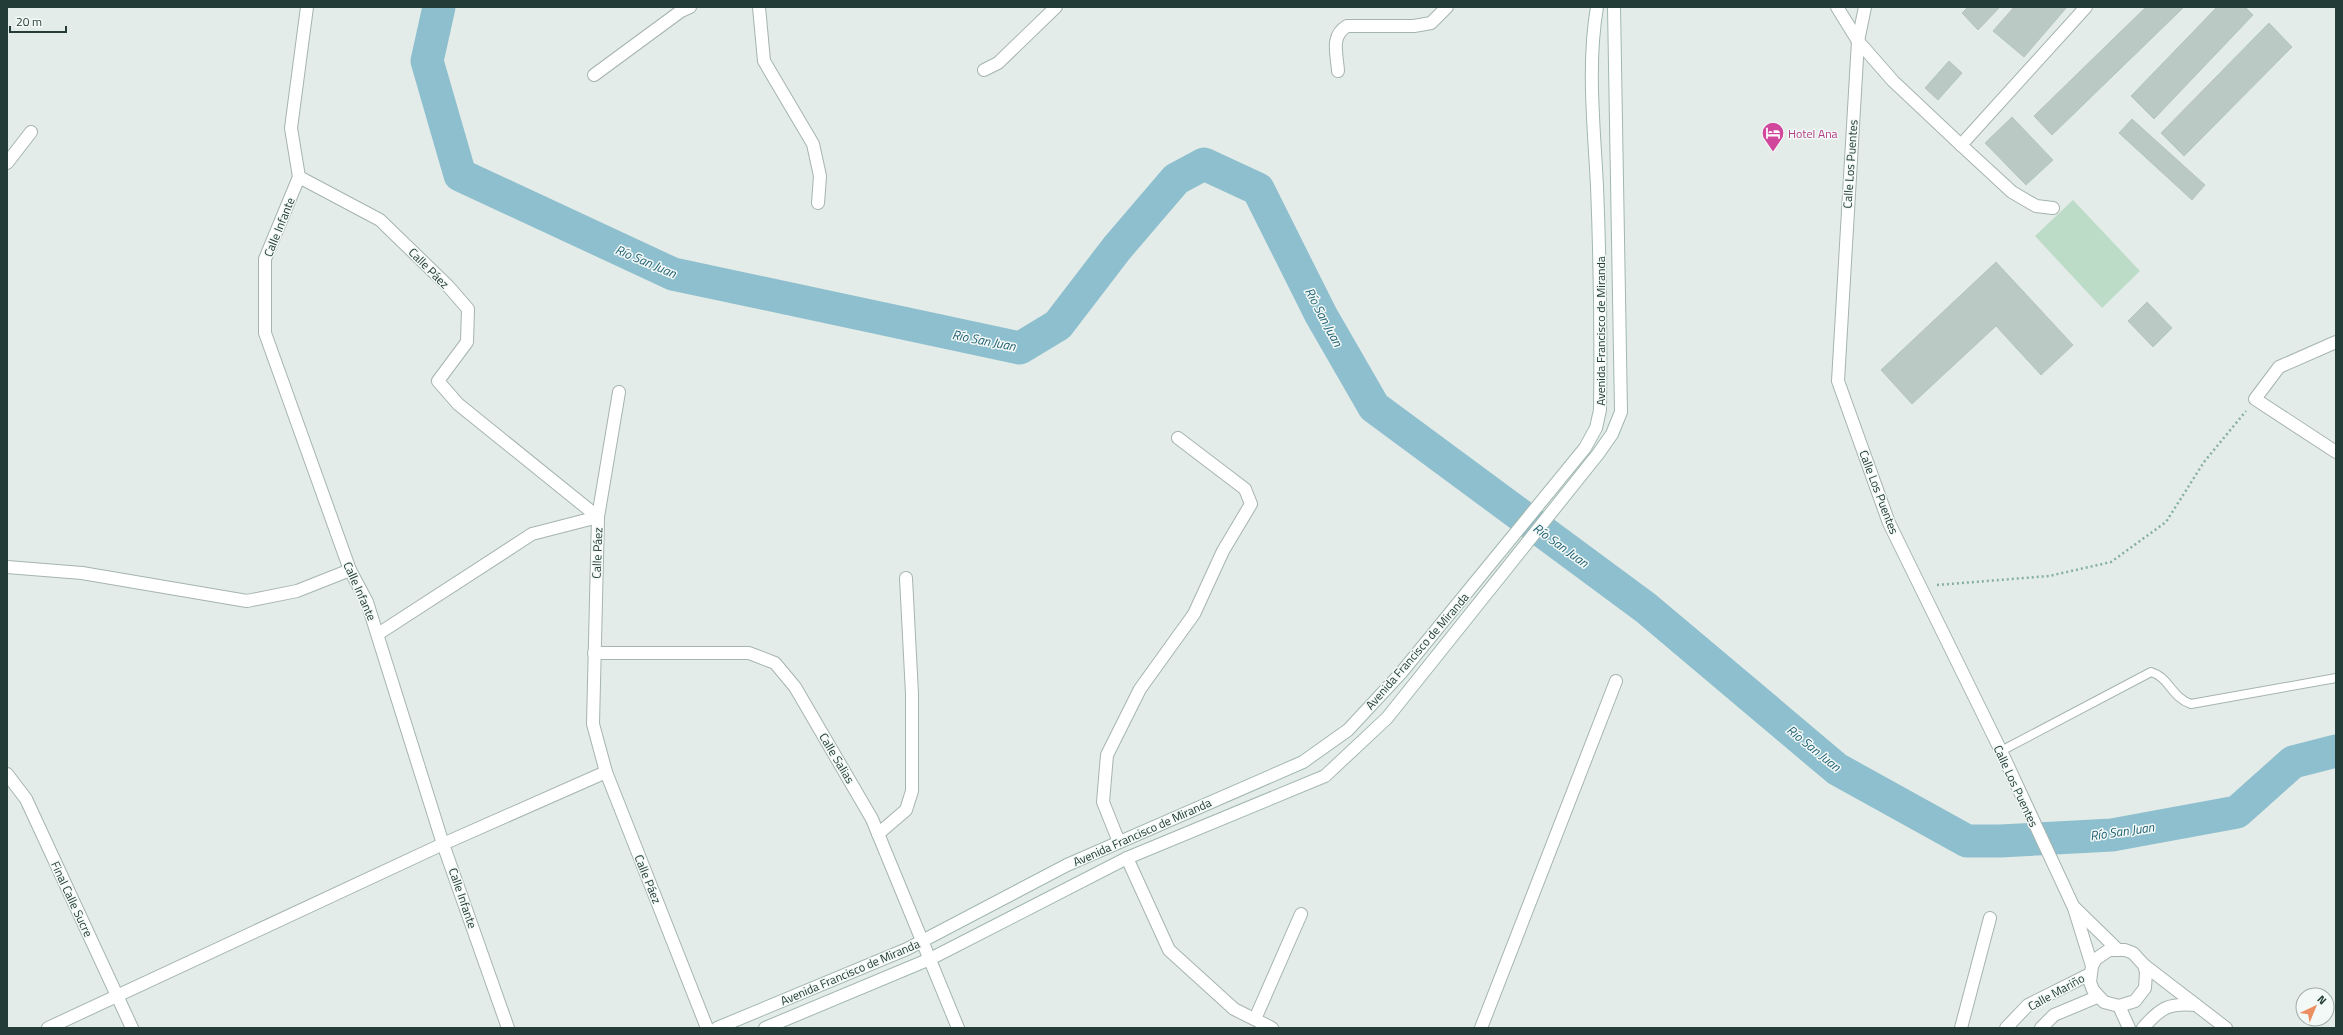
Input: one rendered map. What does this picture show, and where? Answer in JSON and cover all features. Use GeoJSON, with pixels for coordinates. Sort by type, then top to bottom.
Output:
{"type":"FeatureCollection","features":[{"type":"Feature","properties":{"kind":"street"},"geometry":{"type":"LineString","coordinates":[[299,177],[291,128],[307,7]]}},
{"type":"Feature","properties":{"kind":"street"},"geometry":{"type":"LineString","coordinates":[[759,7],[764,61],[814,144],[820,176],[818,203]]}},
{"type":"Feature","properties":{"kind":"street"},"geometry":{"type":"LineString","coordinates":[[984,70],[998,63],[1056,7]]}},
{"type":"Feature","properties":{"kind":"street"},"geometry":{"type":"LineString","coordinates":[[1338,71],[1336,37],[1339,31],[1347,26],[1414,26],[1431,23],[1447,7]]}},
{"type":"Feature","properties":{"kind":"street","name":"Avenida Francisco de Miranda"},"geometry":{"type":"LineString","coordinates":[[717,1028],[924,941],[1067,865],[1302,762],[1348,730],[1401,673],[1585,448],[1596,428],[1600,410],[1601,290],[1592,78],[1593,31],[1597,7]]}},
{"type":"Feature","properties":{"kind":"street","name":"Avenida Francisco de Miranda"},"geometry":{"type":"LineString","coordinates":[[765,1028],[930,960],[1127,858],[1325,776],[1387,718],[1598,454],[1612,434],[1621,412],[1614,7]]}},
{"type":"Feature","properties":{"kind":"street"},"geometry":{"type":"LineString","coordinates":[[1838,7],[1858,41],[1894,81],[1961,145],[2012,192],[2036,206],[2053,208]]}},
{"type":"Feature","properties":{"kind":"street","name":"Calle Los Puentes"},"geometry":{"type":"LineString","coordinates":[[1865,7],[1858,41],[1838,381],[1889,523],[2000,751],[2074,908]]}},
{"type":"Feature","properties":{"kind":"street"},"geometry":{"type":"LineString","coordinates":[[1961,145],[2086,7]]}},
{"type":"Feature","properties":{"kind":"street"},"geometry":{"type":"LineString","coordinates":[[594,75],[683,8]]}},
{"type":"Feature","properties":{"kind":"street"},"geometry":{"type":"LineString","coordinates":[[7,163],[31,132]]}},
{"type":"Feature","properties":{"kind":"street","name":"Calle Páez"},"geometry":{"type":"LineString","coordinates":[[299,177],[380,220],[468,309],[467,342],[438,381],[458,404],[598,517],[593,724],[606,772],[707,1028]]}},
{"type":"Feature","properties":{"kind":"street","name":"Calle Infante"},"geometry":{"type":"LineString","coordinates":[[299,177],[265,259],[265,333],[350,570],[367,602],[444,844],[508,1028]]}},
{"type":"Feature","properties":{"kind":"street"},"geometry":{"type":"LineString","coordinates":[[2336,342],[2279,367],[2255,399],[2336,452]]}},
{"type":"Feature","properties":{"kind":"street"},"geometry":{"type":"LineString","coordinates":[[378,634],[532,534],[598,517],[619,392]]}},
{"type":"Feature","properties":{"kind":"street"},"geometry":{"type":"LineString","coordinates":[[1119,842],[1103,802],[1107,756],[1140,689],[1194,614],[1223,551],[1251,504],[1245,489],[1178,438]]}},
{"type":"Feature","properties":{"kind":"street"},"geometry":{"type":"LineString","coordinates":[[7,567],[82,573],[247,601],[298,591],[350,570]]}},
{"type":"Feature","properties":{"kind":"street"},"geometry":{"type":"LineString","coordinates":[[878,834],[906,810],[912,791],[912,694],[906,578]]}},
{"type":"Feature","properties":{"kind":"street","name":"Calle Salias"},"geometry":{"type":"LineString","coordinates":[[594,653],[749,653],[775,663],[795,688],[872,819],[924,941],[930,960],[958,1028]]}},
{"type":"Feature","properties":{"kind":"street"},"geometry":{"type":"LineString","coordinates":[[1481,1028],[1616,681]]}},
{"type":"Feature","properties":{"kind":"street"},"geometry":{"type":"LineString","coordinates":[[48,1028],[117,998],[444,844],[606,772]]}},
{"type":"Feature","properties":{"kind":"street","name":"Final Calle Sucre"},"geometry":{"type":"LineString","coordinates":[[7,774],[26,799],[132,1028]]}},
{"type":"Feature","properties":{"kind":"street"},"geometry":{"type":"LineString","coordinates":[[1127,858],[1169,950],[1234,1009],[1272,1028]]}},
{"type":"Feature","properties":{"kind":"street"},"geometry":{"type":"LineString","coordinates":[[2074,908],[2117,949],[2133,953],[2144,965],[2226,1028]]}},
{"type":"Feature","properties":{"kind":"street"},"geometry":{"type":"LineString","coordinates":[[2074,908],[2091,970],[2090,982],[2097,997],[2104,1002],[2120,1006],[2135,1001],[2145,988],[2147,980],[2144,965]]}},
{"type":"Feature","properties":{"kind":"street"},"geometry":{"type":"LineString","coordinates":[[1255,1019],[1302,914]]}},
{"type":"Feature","properties":{"kind":"street"},"geometry":{"type":"LineString","coordinates":[[1960,1028],[1990,918]]}},
{"type":"Feature","properties":{"kind":"street"},"geometry":{"type":"LineString","coordinates":[[2091,970],[2102,954],[2117,949]]}},
{"type":"Feature","properties":{"kind":"street","name":"Calle Mariño"},"geometry":{"type":"LineString","coordinates":[[2006,1028],[2028,1006],[2091,970]]}},
{"type":"Feature","properties":{"kind":"street","name":"Calle Mariño"},"geometry":{"type":"LineString","coordinates":[[2041,1028],[2054,1015],[2097,997]]}},
{"type":"Feature","properties":{"kind":"street"},"geometry":{"type":"LineString","coordinates":[[2143,1028],[2159,1011],[2169,1005],[2196,1005]]}},
{"type":"Feature","properties":{"kind":"street"},"geometry":{"type":"LineString","coordinates":[[2120,1006],[2128,1028]]}},
{"type":"Feature","properties":{"kind":"lane"},"geometry":{"type":"LineString","coordinates":[[2000,751],[2151,672],[2162,678],[2176,696],[2191,704],[2336,678]]}},
{"type":"Feature","properties":{"kind":"path"},"geometry":{"type":"LineString","coordinates":[[1920,587],[2049,576],[2111,562],[2166,522],[2204,462],[2255,399]]}},
{"type":"Feature","properties":{"kind":"green space"},"geometry":{"type":"Polygon","coordinates":[[[2073,200],[2140,271],[2102,308],[2035,236],[2073,200]]]}},
{"type":"Feature","properties":{"kind":"building"},"geometry":{"type":"Polygon","coordinates":[[[1968,7],[2000,7],[1978,30],[1962,13],[1968,7]]]}},
{"type":"Feature","properties":{"kind":"building"},"geometry":{"type":"Polygon","coordinates":[[[2014,7],[2067,7],[2024,57],[1993,31],[2014,7]]]}},
{"type":"Feature","properties":{"kind":"building"},"geometry":{"type":"Polygon","coordinates":[[[2146,7],[2184,7],[2052,135],[2034,116],[2146,7]]]}},
{"type":"Feature","properties":{"kind":"building"},"geometry":{"type":"Polygon","coordinates":[[[2217,7],[2245,7],[2253,15],[2154,119],[2131,96],[2217,7]]]}},
{"type":"Feature","properties":{"kind":"building"},"geometry":{"type":"Polygon","coordinates":[[[2269,23],[2292,47],[2184,156],[2161,133],[2269,23]]]}},
{"type":"Feature","properties":{"kind":"building"},"geometry":{"type":"Polygon","coordinates":[[[1949,61],[1962,73],[1938,100],[1925,88],[1949,61]]]}},
{"type":"Feature","properties":{"kind":"building"},"geometry":{"type":"Polygon","coordinates":[[[2012,117],[2053,160],[2026,185],[1985,143],[2012,117]]]}},
{"type":"Feature","properties":{"kind":"building"},"geometry":{"type":"Polygon","coordinates":[[[2132,119],[2205,185],[2192,200],[2119,133],[2132,119]]]}},
{"type":"Feature","properties":{"kind":"building"},"geometry":{"type":"Polygon","coordinates":[[[1996,262],[2073,345],[2041,375],[1996,326],[1912,404],[1881,370],[1996,262]]]}},
{"type":"Feature","properties":{"kind":"building"},"geometry":{"type":"Polygon","coordinates":[[[2147,302],[2172,328],[2153,347],[2128,321],[2147,302]]]}},
{"type":"Feature","properties":{"kind":"waterway","name":"Río San Juan"},"geometry":{"type":"LineString","coordinates":[[439,7],[427,61],[460,175],[673,274],[1020,348],[1058,325],[1117,248],[1176,179],[1204,164],[1258,189],[1321,315],[1374,407],[1646,608],[1837,769],[1967,841],[2000,841],[2112,835],[2237,812],[2293,762],[2336,751]]}},
{"type":"Feature","properties":{"kind":"place","name":"Hotel Ana"},"geometry":{"type":"Point","coordinates":[1773,152]}}]}
